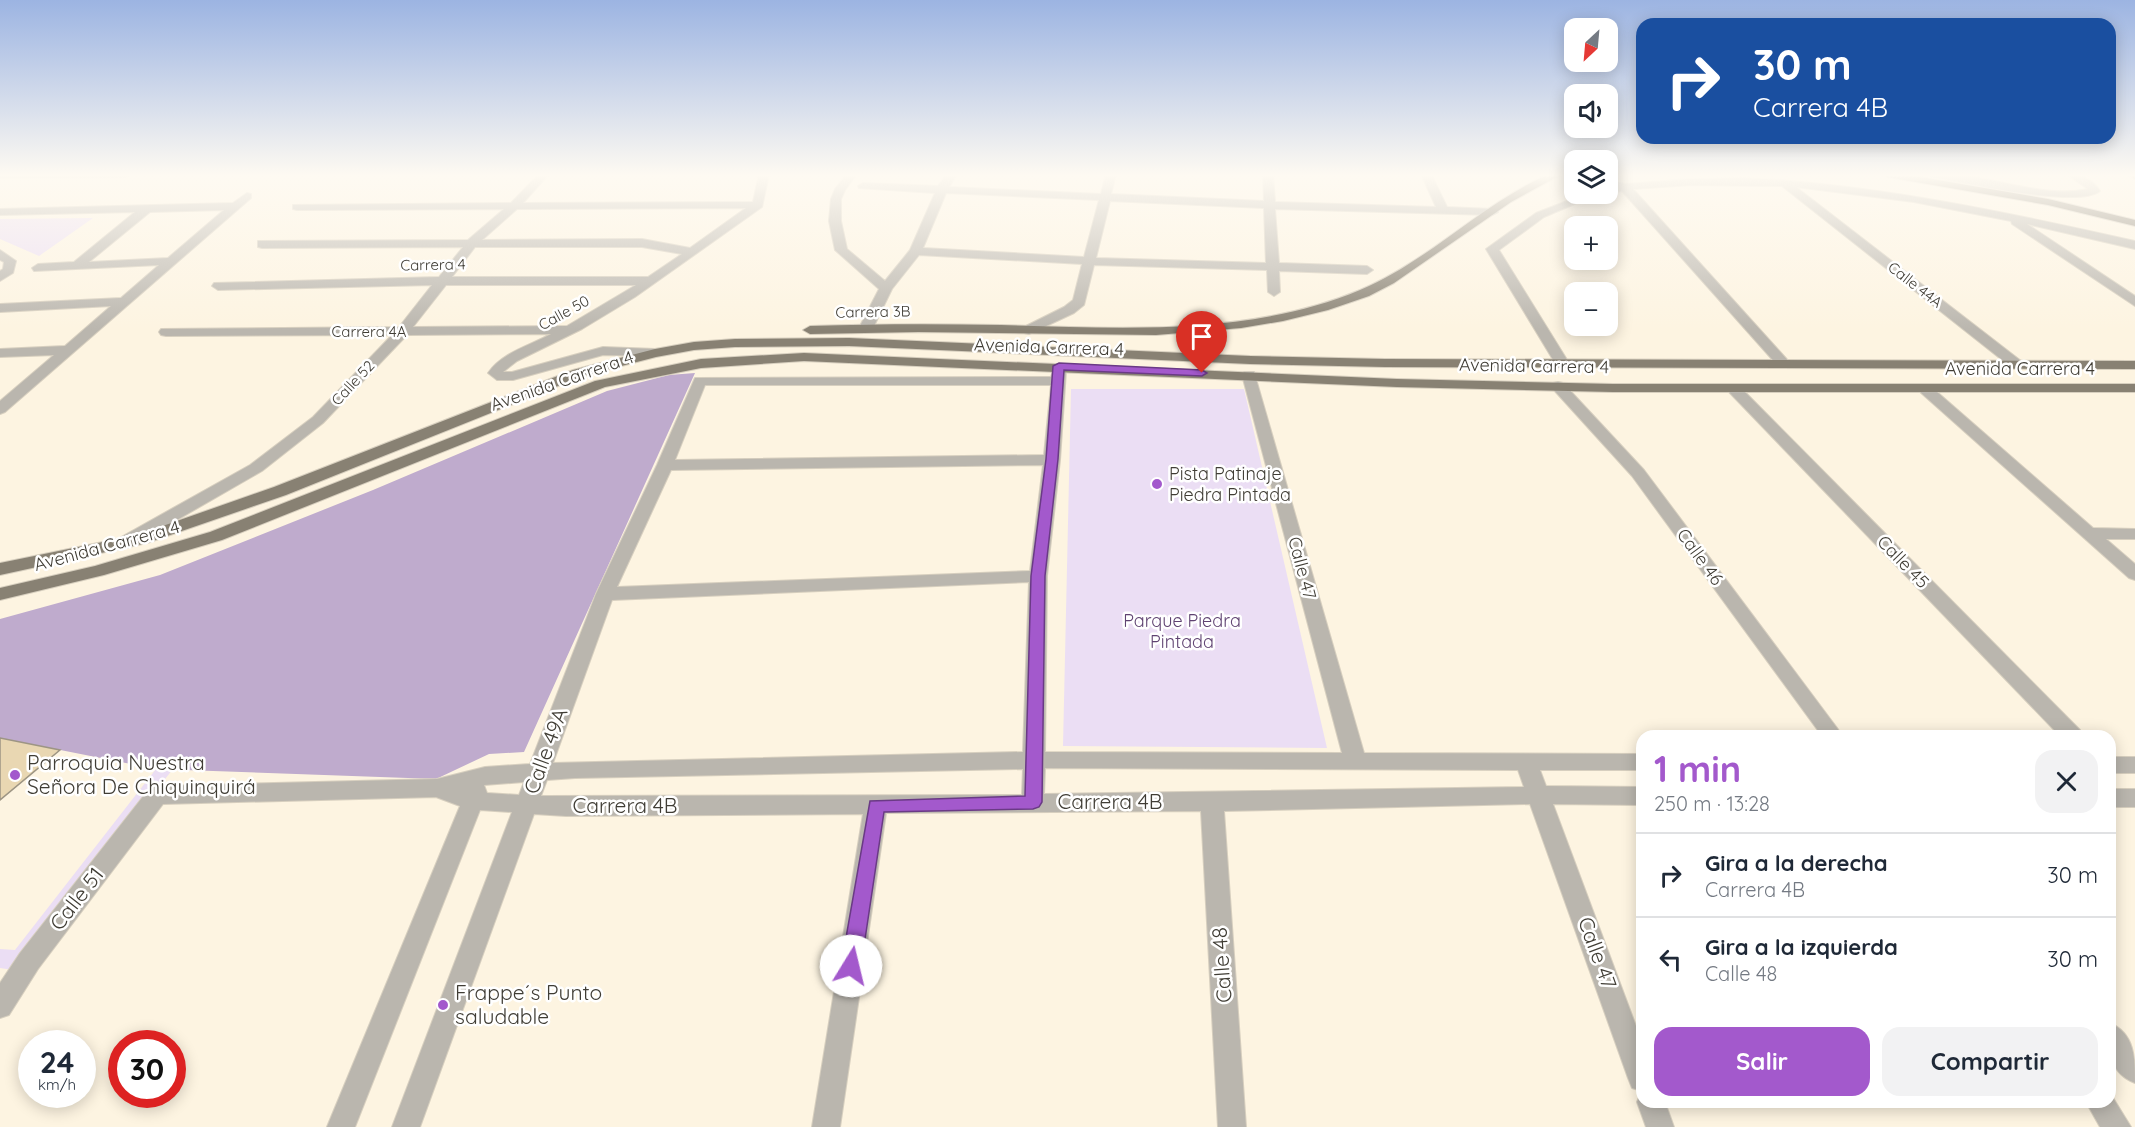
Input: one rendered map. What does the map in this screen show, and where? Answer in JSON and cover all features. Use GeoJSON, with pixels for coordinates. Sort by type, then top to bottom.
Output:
{"type":"FeatureCollection","features":[{"type":"Feature","properties":{"kind":"main road","name":"Carrera 3B"},"geometry":{"type":"LineString","coordinates":[[735,343],[769,335],[808,330],[866,328],[1084,331],[1206,328],[1272,320],[1364,292],[1404,273],[1471,227]]}},
{"type":"Feature","properties":{"kind":"main road","name":"Avenida Carrera 4"},"geometry":{"type":"LineString","coordinates":[[4,569],[122,544],[280,491],[518,395],[578,374],[655,353],[735,343],[849,342],[1250,360],[2135,365]]}},
{"type":"Feature","properties":{"kind":"main road"},"geometry":{"type":"LineString","coordinates":[[844,358],[849,342]]}},
{"type":"Feature","properties":{"kind":"main road","name":"Avenida Carrera 4"},"geometry":{"type":"LineString","coordinates":[[0,594],[98,571],[216,536],[600,384],[659,369],[751,357],[844,358],[1058,374],[1249,375],[1558,386],[2135,388]]}},
{"type":"Feature","properties":{"kind":"street"},"geometry":{"type":"LineString","coordinates":[[78,266],[125,227]]}},
{"type":"Feature","properties":{"kind":"street"},"geometry":{"type":"LineString","coordinates":[[0,409],[211,227]]}},
{"type":"Feature","properties":{"kind":"street","name":"Calle 52"},"geometry":{"type":"LineString","coordinates":[[122,544],[215,492],[286,447],[318,420],[402,332],[472,242],[490,227]]}},
{"type":"Feature","properties":{"kind":"street","name":"Calle 50"},"geometry":{"type":"LineString","coordinates":[[655,353],[603,351],[513,376],[502,377],[495,373],[498,368],[512,359],[572,330],[728,227]]}},
{"type":"Feature","properties":{"kind":"street"},"geometry":{"type":"LineString","coordinates":[[836,227],[841,250],[886,288]]}},
{"type":"Feature","properties":{"kind":"street"},"geometry":{"type":"LineString","coordinates":[[866,328],[886,288],[916,251],[926,227]]}},
{"type":"Feature","properties":{"kind":"street"},"geometry":{"type":"LineString","coordinates":[[1029,330],[1069,310],[1079,302],[1091,261],[1097,227]]}},
{"type":"Feature","properties":{"kind":"street"},"geometry":{"type":"LineString","coordinates":[[1270,227],[1274,292]]}},
{"type":"Feature","properties":{"kind":"street"},"geometry":{"type":"LineString","coordinates":[[1524,227],[1492,249],[1562,363]]}},
{"type":"Feature","properties":{"kind":"street"},"geometry":{"type":"LineString","coordinates":[[1660,227],[1784,364]]}},
{"type":"Feature","properties":{"kind":"street","name":"Calle 44A"},"geometry":{"type":"LineString","coordinates":[[1840,227],[2016,364]]}},
{"type":"Feature","properties":{"kind":"street"},"geometry":{"type":"LineString","coordinates":[[2023,227],[2135,302]]}},
{"type":"Feature","properties":{"kind":"street"},"geometry":{"type":"LineString","coordinates":[[2054,227],[2135,245]]}},
{"type":"Feature","properties":{"kind":"street"},"geometry":{"type":"LineString","coordinates":[[262,244],[642,243],[693,252]]}},
{"type":"Feature","properties":{"kind":"street"},"geometry":{"type":"LineString","coordinates":[[916,251],[1091,261],[1367,270]]}},
{"type":"Feature","properties":{"kind":"street"},"geometry":{"type":"LineString","coordinates":[[0,277],[9,270],[5,257]]}},
{"type":"Feature","properties":{"kind":"street"},"geometry":{"type":"LineString","coordinates":[[38,268],[172,261]]}},
{"type":"Feature","properties":{"kind":"street","name":"Carrera 4"},"geometry":{"type":"LineString","coordinates":[[218,286],[441,281],[648,281]]}},
{"type":"Feature","properties":{"kind":"street"},"geometry":{"type":"LineString","coordinates":[[0,308],[123,302]]}},
{"type":"Feature","properties":{"kind":"street","name":"Carrera 4A"},"geometry":{"type":"LineString","coordinates":[[166,332],[572,330]]}},
{"type":"Feature","properties":{"kind":"street"},"geometry":{"type":"LineString","coordinates":[[0,353],[68,350]]}},
{"type":"Feature","properties":{"kind":"street"},"geometry":{"type":"LineString","coordinates":[[1033,802],[1036,760],[1038,576],[1052,459],[1058,374]]}},
{"type":"Feature","properties":{"kind":"street","name":"Calle 49A"},"geometry":{"type":"LineString","coordinates":[[406,1127],[605,594],[665,465],[700,381],[1058,374]]}},
{"type":"Feature","properties":{"kind":"street","name":"Calle 47"},"geometry":{"type":"LineString","coordinates":[[1249,375],[1355,760]]}},
{"type":"Feature","properties":{"kind":"street","name":"Calle 46"},"geometry":{"type":"LineString","coordinates":[[1558,386],[1638,473],[1829,730]]}},
{"type":"Feature","properties":{"kind":"street","name":"Calle 45"},"geometry":{"type":"LineString","coordinates":[[1733,388],[2066,730]]}},
{"type":"Feature","properties":{"kind":"street"},"geometry":{"type":"LineString","coordinates":[[1924,388],[2135,574]]}},
{"type":"Feature","properties":{"kind":"street"},"geometry":{"type":"LineString","coordinates":[[665,465],[1052,459]]}},
{"type":"Feature","properties":{"kind":"street"},"geometry":{"type":"LineString","coordinates":[[2087,533],[2135,534]]}},
{"type":"Feature","properties":{"kind":"street"},"geometry":{"type":"LineString","coordinates":[[605,594],[1038,576]]}},
{"type":"Feature","properties":{"kind":"street","name":"Carrera 4B"},"geometry":{"type":"LineString","coordinates":[[157,795],[437,788],[485,776],[538,772],[1036,760],[1636,762]]}},
{"type":"Feature","properties":{"kind":"street","name":"Calle 47"},"geometry":{"type":"LineString","coordinates":[[1526,761],[1636,1062]]}},
{"type":"Feature","properties":{"kind":"street"},"geometry":{"type":"LineString","coordinates":[[2116,765],[2135,765]]}},
{"type":"Feature","properties":{"kind":"street"},"geometry":{"type":"LineString","coordinates":[[341,1127],[472,801],[485,776]]}},
{"type":"Feature","properties":{"kind":"street","name":"Carrera 4B"},"geometry":{"type":"LineString","coordinates":[[437,788],[472,801],[526,805],[876,806],[1539,795],[1636,796]]}},
{"type":"Feature","properties":{"kind":"street","name":"Calle 51"},"geometry":{"type":"LineString","coordinates":[[2,999],[157,795]]}},
{"type":"Feature","properties":{"kind":"street"},"geometry":{"type":"LineString","coordinates":[[2116,798],[2135,798]]}},
{"type":"Feature","properties":{"kind":"street","name":"Calle 48"},"geometry":{"type":"LineString","coordinates":[[1212,802],[1232,1127]]}},
{"type":"Feature","properties":{"kind":"street"},"geometry":{"type":"LineString","coordinates":[[826,1127],[876,806]]}},
{"type":"Feature","properties":{"kind":"street"},"geometry":{"type":"LineString","coordinates":[[2116,1044],[2135,1070]]}},
{"type":"Feature","properties":{"kind":"street"},"geometry":{"type":"LineString","coordinates":[[1653,1108],[1660,1127]]}},
{"type":"Feature","properties":{"kind":"street"},"geometry":{"type":"LineString","coordinates":[[2104,1108],[2117,1127]]}},
{"type":"Feature","properties":{"kind":"green space"},"geometry":{"type":"Polygon","coordinates":[[[0,227],[81,227],[39,256],[0,239],[0,227]]]}},
{"type":"Feature","properties":{"kind":"green space","name":"Parque Piedra Pintada"},"geometry":{"type":"Polygon","coordinates":[[[1071,389],[1244,389],[1327,748],[1063,746],[1071,389]]]}},
{"type":"Feature","properties":{"kind":"green space"},"geometry":{"type":"Polygon","coordinates":[[[156,769],[173,769],[13,970],[0,968],[0,949],[15,950],[156,769]]]}},
{"type":"Feature","properties":{"kind":"shaded area"},"geometry":{"type":"Polygon","coordinates":[[[695,373],[524,752],[489,754],[436,779],[156,769],[0,738],[0,619],[160,575],[373,490],[607,391],[669,375],[695,373]]]}},
{"type":"Feature","properties":{"kind":"building","name":"Parroquia Nuestra Señora De Chiquinquirá"},"geometry":{"type":"Polygon","coordinates":[[[0,738],[60,750],[0,800],[0,738]]]}},
{"type":"Feature","properties":{"kind":"place","name":"Pista Patinaje Piedra Pintada"},"geometry":{"type":"Point","coordinates":[1157,484]}},
{"type":"Feature","properties":{"kind":"place","name":"Parroquia Nuestra Señora De Chiquinquirá"},"geometry":{"type":"Point","coordinates":[15,775]}},
{"type":"Feature","properties":{"kind":"place","name":"Frappe´s Punto saludable"},"geometry":{"type":"Point","coordinates":[443,1005]}},
{"type":"Feature","properties":{"kind":"route"},"geometry":{"type":"LineString","coordinates":[[851,966],[876,806],[1033,802],[1036,760],[1038,576],[1052,459],[1059,366],[1202,373]]}}]}
